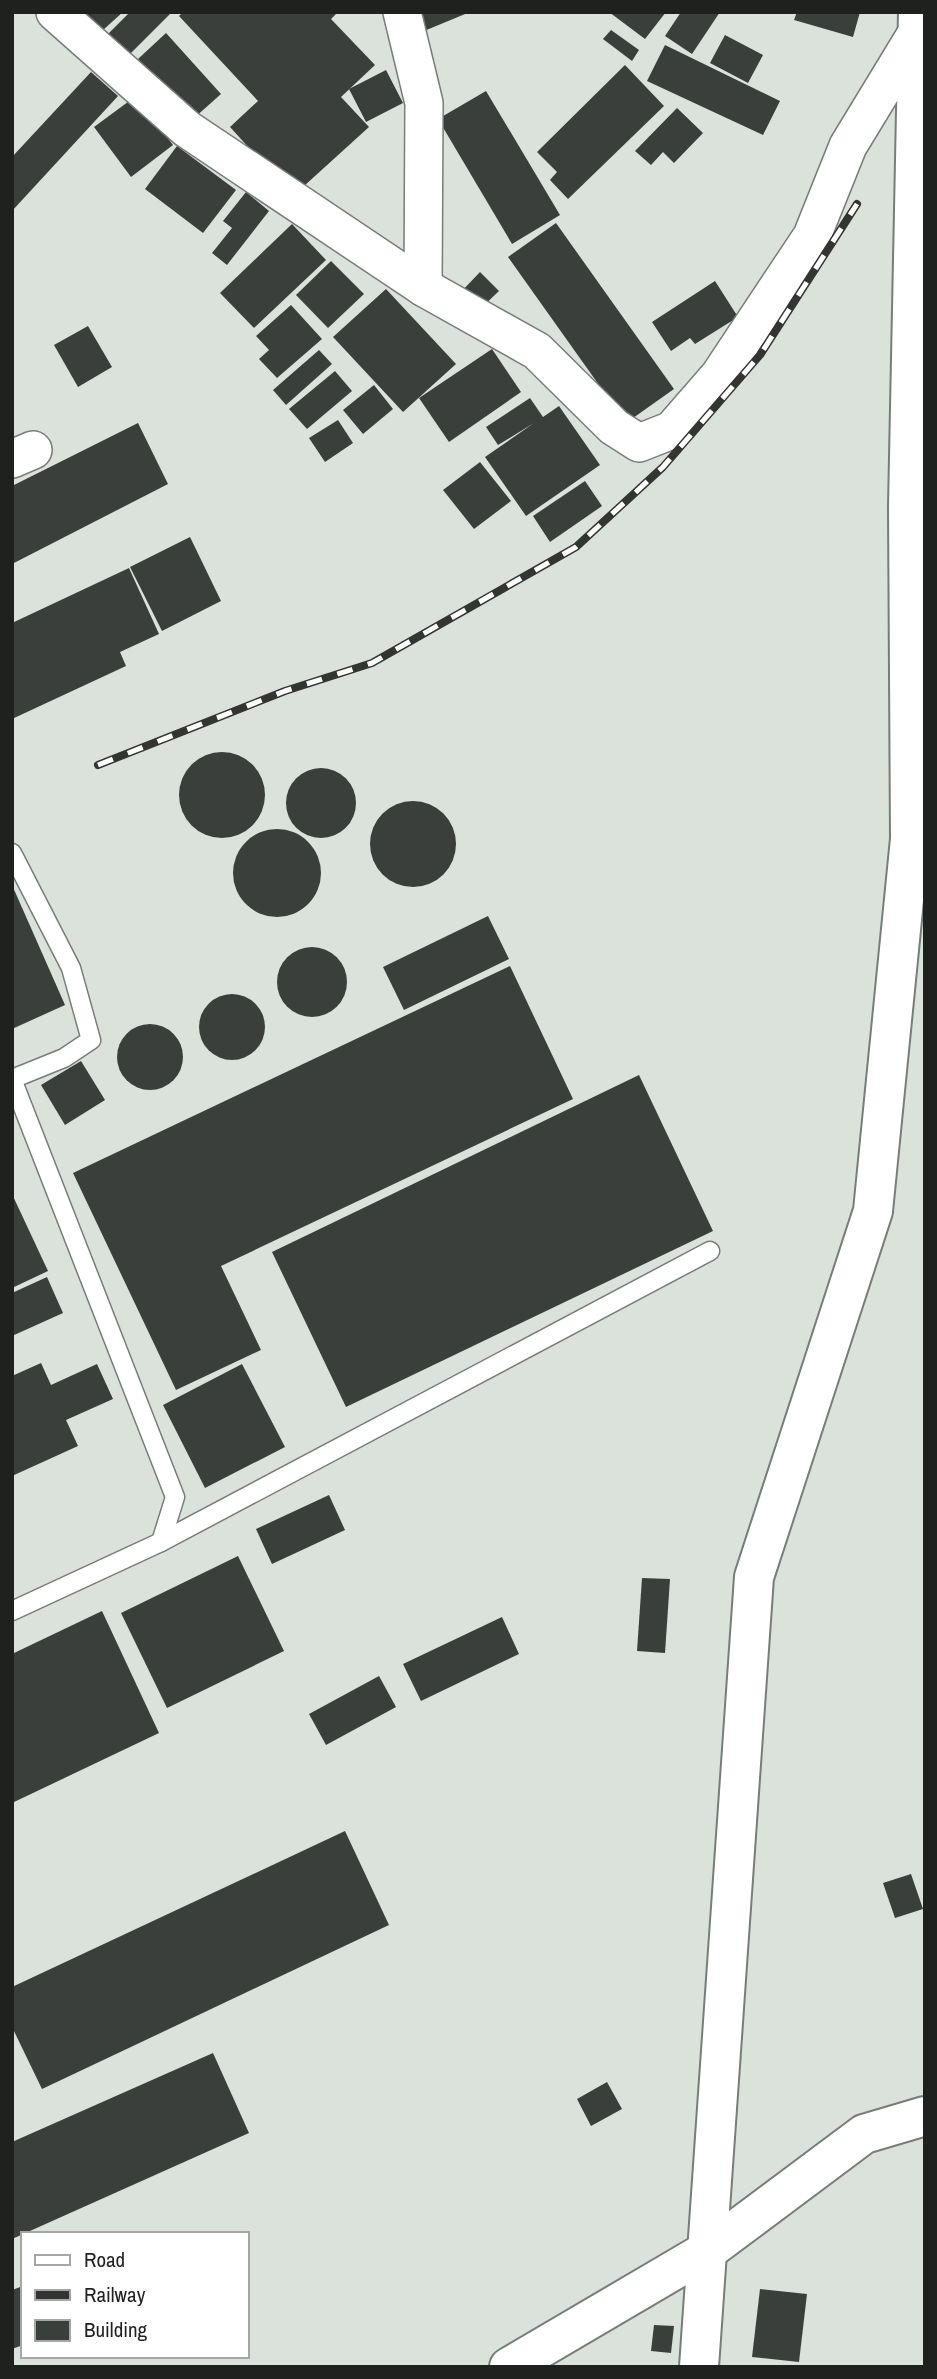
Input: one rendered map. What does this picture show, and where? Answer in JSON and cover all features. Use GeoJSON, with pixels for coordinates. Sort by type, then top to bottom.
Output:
{"type":"FeatureCollection","features":[{"type":"Feature","properties":{"kind":"street"},"geometry":{"type":"LineString","coordinates":[[55,12],[187,129],[423,287],[537,351],[614,427],[639,443],[671,430],[719,376],[812,236],[848,146],[918,22]]}},
{"type":"Feature","properties":{"kind":"street"},"geometry":{"type":"LineString","coordinates":[[402,12],[424,103],[423,287]]}},
{"type":"Feature","properties":{"kind":"street"},"geometry":{"type":"LineString","coordinates":[[699,2367],[754,1577],[873,1211],[910,839],[908,506],[918,22]]}},
{"type":"Feature","properties":{"kind":"street"},"geometry":{"type":"LineString","coordinates":[[509,2367],[709,2249],[864,2134],[925,2116]]}},
{"type":"Feature","properties":{"kind":"lane"},"geometry":{"type":"LineString","coordinates":[[12,853],[71,968],[91,1040],[64,1058],[12,1079],[175,1497],[161,1542]]}},
{"type":"Feature","properties":{"kind":"lane"},"geometry":{"type":"LineString","coordinates":[[12,1611],[161,1542],[710,1251]]}},
{"type":"Feature","properties":{"kind":"building"},"geometry":{"type":"Polygon","coordinates":[[[69,12],[123,12],[93,39],[69,12]]]}},
{"type":"Feature","properties":{"kind":"building"},"geometry":{"type":"Polygon","coordinates":[[[130,12],[172,12],[122,62],[101,41],[130,12]]]}},
{"type":"Feature","properties":{"kind":"building"},"geometry":{"type":"Polygon","coordinates":[[[183,12],[338,12],[331,19],[375,65],[341,97],[369,127],[293,196],[230,127],[258,101],[179,16],[183,12]]]}},
{"type":"Feature","properties":{"kind":"building"},"geometry":{"type":"Polygon","coordinates":[[[416,12],[470,12],[424,31],[416,12]]]}},
{"type":"Feature","properties":{"kind":"building"},"geometry":{"type":"Polygon","coordinates":[[[609,12],[666,12],[645,39],[609,12]]]}},
{"type":"Feature","properties":{"kind":"building"},"geometry":{"type":"Polygon","coordinates":[[[681,12],[720,12],[692,54],[665,36],[681,12]]]}},
{"type":"Feature","properties":{"kind":"building"},"geometry":{"type":"Polygon","coordinates":[[[797,12],[860,12],[853,37],[794,20],[797,12]]]}},
{"type":"Feature","properties":{"kind":"building"},"geometry":{"type":"Polygon","coordinates":[[[611,30],[639,50],[632,61],[603,39],[611,30]]]}},
{"type":"Feature","properties":{"kind":"building"},"geometry":{"type":"Polygon","coordinates":[[[166,33],[221,94],[193,119],[138,59],[166,33]]]}},
{"type":"Feature","properties":{"kind":"building"},"geometry":{"type":"Polygon","coordinates":[[[725,35],[763,55],[748,83],[710,63],[725,35]]]}},
{"type":"Feature","properties":{"kind":"building"},"geometry":{"type":"Polygon","coordinates":[[[665,45],[780,101],[763,135],[647,81],[665,45]]]}},
{"type":"Feature","properties":{"kind":"building"},"geometry":{"type":"Polygon","coordinates":[[[625,65],[664,106],[568,199],[550,180],[557,172],[537,152],[625,65]]]}},
{"type":"Feature","properties":{"kind":"building"},"geometry":{"type":"Polygon","coordinates":[[[386,70],[403,103],[366,122],[349,89],[386,70]]]}},
{"type":"Feature","properties":{"kind":"building"},"geometry":{"type":"Polygon","coordinates":[[[91,72],[118,96],[12,211],[12,157],[91,72]]]}},
{"type":"Feature","properties":{"kind":"building"},"geometry":{"type":"Polygon","coordinates":[[[486,91],[560,215],[512,244],[438,119],[486,91]]]}},
{"type":"Feature","properties":{"kind":"building"},"geometry":{"type":"Polygon","coordinates":[[[136,96],[173,145],[131,177],[94,127],[136,96]]]}},
{"type":"Feature","properties":{"kind":"building"},"geometry":{"type":"Polygon","coordinates":[[[677,108],[703,133],[674,163],[663,152],[651,165],[635,151],[677,108]]]}},
{"type":"Feature","properties":{"kind":"building"},"geometry":{"type":"Polygon","coordinates":[[[177,146],[236,190],[203,233],[145,189],[177,146]]]}},
{"type":"Feature","properties":{"kind":"building"},"geometry":{"type":"Polygon","coordinates":[[[246,192],[269,211],[227,265],[212,253],[232,228],[223,221],[246,192]]]}},
{"type":"Feature","properties":{"kind":"building"},"geometry":{"type":"Polygon","coordinates":[[[556,223],[674,389],[626,423],[508,257],[556,223]]]}},
{"type":"Feature","properties":{"kind":"building"},"geometry":{"type":"Polygon","coordinates":[[[292,224],[326,260],[254,328],[220,293],[292,224]]]}},
{"type":"Feature","properties":{"kind":"building"},"geometry":{"type":"Polygon","coordinates":[[[331,261],[364,294],[328,328],[296,295],[331,261]]]}},
{"type":"Feature","properties":{"kind":"building"},"geometry":{"type":"Polygon","coordinates":[[[480,272],[499,291],[478,311],[460,293],[480,272]]]}},
{"type":"Feature","properties":{"kind":"building"},"geometry":{"type":"Polygon","coordinates":[[[715,281],[738,317],[695,344],[690,338],[671,351],[652,322],[715,281]]]}},
{"type":"Feature","properties":{"kind":"building"},"geometry":{"type":"Polygon","coordinates":[[[386,289],[456,364],[403,412],[333,337],[386,289]]]}},
{"type":"Feature","properties":{"kind":"building"},"geometry":{"type":"Polygon","coordinates":[[[291,305],[322,339],[277,378],[259,359],[269,350],[256,336],[291,305]]]}},
{"type":"Feature","properties":{"kind":"building"},"geometry":{"type":"Polygon","coordinates":[[[88,326],[112,367],[78,387],[54,345],[88,326]]]}},
{"type":"Feature","properties":{"kind":"building"},"geometry":{"type":"Polygon","coordinates":[[[492,349],[521,392],[449,442],[419,398],[492,349]]]}},
{"type":"Feature","properties":{"kind":"building"},"geometry":{"type":"Polygon","coordinates":[[[319,350],[332,364],[286,405],[273,390],[319,350]]]}},
{"type":"Feature","properties":{"kind":"building"},"geometry":{"type":"Polygon","coordinates":[[[335,371],[352,391],[307,429],[289,409],[335,371]]]}},
{"type":"Feature","properties":{"kind":"building"},"geometry":{"type":"Polygon","coordinates":[[[374,385],[393,409],[363,434],[343,410],[374,385]]]}},
{"type":"Feature","properties":{"kind":"building"},"geometry":{"type":"Polygon","coordinates":[[[530,398],[543,417],[559,406],[600,465],[526,516],[485,457],[534,423],[498,445],[486,427],[530,398]]]}},
{"type":"Feature","properties":{"kind":"building"},"geometry":{"type":"Polygon","coordinates":[[[338,420],[353,443],[325,462],[309,438],[338,420]]]}},
{"type":"Feature","properties":{"kind":"building"},"geometry":{"type":"Polygon","coordinates":[[[138,423],[168,484],[12,564],[12,486],[138,423]]]}},
{"type":"Feature","properties":{"kind":"building"},"geometry":{"type":"Polygon","coordinates":[[[480,462],[511,501],[474,529],[443,490],[480,462]]]}},
{"type":"Feature","properties":{"kind":"building"},"geometry":{"type":"Polygon","coordinates":[[[585,481],[602,506],[550,542],[533,516],[585,481]]]}},
{"type":"Feature","properties":{"kind":"building"},"geometry":{"type":"Polygon","coordinates":[[[190,537],[221,601],[162,631],[130,567],[190,537]]]}},
{"type":"Feature","properties":{"kind":"building"},"geometry":{"type":"Polygon","coordinates":[[[129,568],[159,634],[120,652],[126,666],[12,719],[12,623],[129,568]]]}},
{"type":"Feature","properties":{"kind":"building"},"geometry":{"type":"Polygon","coordinates":[[[222,752],[238,756],[252,765],[261,779],[265,795],[261,811],[252,825],[238,834],[222,838],[206,834],[192,825],[183,811],[179,795],[183,779],[192,765],[206,756],[222,752]]]}},
{"type":"Feature","properties":{"kind":"building"},"geometry":{"type":"Polygon","coordinates":[[[321,768],[340,774],[350,784],[356,803],[350,822],[340,832],[321,838],[302,832],[292,822],[286,803],[292,784],[302,774],[321,768]]]}},
{"type":"Feature","properties":{"kind":"building"},"geometry":{"type":"Polygon","coordinates":[[[413,801],[437,808],[449,820],[456,844],[449,868],[437,880],[413,887],[389,880],[377,868],[370,844],[377,820],[389,808],[413,801]]]}},
{"type":"Feature","properties":{"kind":"building"},"geometry":{"type":"Polygon","coordinates":[[[277,829],[302,836],[314,848],[321,873],[314,898],[302,910],[277,917],[252,910],[240,898],[233,873],[240,848],[252,836],[277,829]]]}},
{"type":"Feature","properties":{"kind":"building"},"geometry":{"type":"Polygon","coordinates":[[[12,885],[65,1005],[12,1029],[12,885]]]}},
{"type":"Feature","properties":{"kind":"building"},"geometry":{"type":"Polygon","coordinates":[[[488,916],[509,959],[404,1010],[383,967],[488,916]]]}},
{"type":"Feature","properties":{"kind":"building"},"geometry":{"type":"Polygon","coordinates":[[[312,947],[337,957],[347,982],[337,1007],[312,1017],[287,1007],[277,982],[287,957],[312,947]]]}},
{"type":"Feature","properties":{"kind":"building"},"geometry":{"type":"Polygon","coordinates":[[[510,966],[573,1099],[221,1266],[261,1350],[176,1390],[73,1173],[510,966]]]}},
{"type":"Feature","properties":{"kind":"building"},"geometry":{"type":"Polygon","coordinates":[[[225,994],[239,994],[251,999],[260,1008],[265,1027],[263,1040],[256,1051],[239,1060],[225,1060],[213,1055],[204,1046],[199,1034],[199,1020],[204,1008],[213,999],[225,994]]]}},
{"type":"Feature","properties":{"kind":"building"},"geometry":{"type":"Polygon","coordinates":[[[150,1024],[163,1027],[173,1034],[180,1044],[183,1057],[180,1070],[173,1080],[163,1087],[150,1090],[137,1087],[127,1080],[120,1070],[117,1057],[120,1044],[127,1034],[137,1027],[150,1024]]]}},
{"type":"Feature","properties":{"kind":"building"},"geometry":{"type":"Polygon","coordinates":[[[81,1061],[105,1100],[65,1125],[41,1085],[81,1061]]]}},
{"type":"Feature","properties":{"kind":"building"},"geometry":{"type":"Polygon","coordinates":[[[639,1075],[713,1231],[346,1407],[272,1252],[639,1075]]]}},
{"type":"Feature","properties":{"kind":"building"},"geometry":{"type":"Polygon","coordinates":[[[12,1194],[48,1271],[12,1288],[12,1194]]]}},
{"type":"Feature","properties":{"kind":"building"},"geometry":{"type":"Polygon","coordinates":[[[47,1277],[63,1313],[12,1336],[12,1293],[47,1277]]]}},
{"type":"Feature","properties":{"kind":"building"},"geometry":{"type":"Polygon","coordinates":[[[41,1363],[51,1385],[97,1364],[113,1399],[66,1420],[78,1446],[12,1476],[12,1376],[41,1363]]]}},
{"type":"Feature","properties":{"kind":"building"},"geometry":{"type":"Polygon","coordinates":[[[242,1364],[285,1447],[205,1488],[163,1405],[242,1364]]]}},
{"type":"Feature","properties":{"kind":"building"},"geometry":{"type":"Polygon","coordinates":[[[329,1495],[345,1530],[272,1564],[256,1529],[329,1495]]]}},
{"type":"Feature","properties":{"kind":"building"},"geometry":{"type":"Polygon","coordinates":[[[238,1556],[284,1651],[167,1708],[121,1613],[238,1556]]]}},
{"type":"Feature","properties":{"kind":"building"},"geometry":{"type":"Polygon","coordinates":[[[642,1578],[670,1579],[665,1653],[637,1651],[642,1578]]]}},
{"type":"Feature","properties":{"kind":"building"},"geometry":{"type":"Polygon","coordinates":[[[102,1611],[159,1733],[12,1803],[12,1654],[102,1611]]]}},
{"type":"Feature","properties":{"kind":"building"},"geometry":{"type":"Polygon","coordinates":[[[502,1617],[519,1654],[421,1701],[403,1664],[502,1617]]]}},
{"type":"Feature","properties":{"kind":"building"},"geometry":{"type":"Polygon","coordinates":[[[379,1676],[396,1707],[326,1745],[309,1714],[379,1676]]]}},
{"type":"Feature","properties":{"kind":"building"},"geometry":{"type":"Polygon","coordinates":[[[345,1831],[389,1925],[42,2089],[12,2027],[12,1987],[345,1831]]]}},
{"type":"Feature","properties":{"kind":"building"},"geometry":{"type":"Polygon","coordinates":[[[911,1874],[923,1909],[895,1918],[883,1883],[911,1874]]]}},
{"type":"Feature","properties":{"kind":"building"},"geometry":{"type":"Polygon","coordinates":[[[213,2053],[249,2133],[28,2232],[21,2232],[21,2235],[12,2239],[12,2142],[213,2053]]]}},
{"type":"Feature","properties":{"kind":"building"},"geometry":{"type":"Polygon","coordinates":[[[607,2082],[622,2109],[591,2126],[577,2099],[607,2082]]]}},
{"type":"Feature","properties":{"kind":"building"},"geometry":{"type":"Polygon","coordinates":[[[21,2287],[21,2346],[12,2349],[12,2290],[21,2287]]]}},
{"type":"Feature","properties":{"kind":"building"},"geometry":{"type":"Polygon","coordinates":[[[760,2289],[807,2294],[799,2362],[752,2357],[760,2289]]]}},
{"type":"Feature","properties":{"kind":"building"},"geometry":{"type":"Polygon","coordinates":[[[654,2325],[674,2326],[671,2353],[651,2351],[654,2325]]]}},
{"type":"Feature","properties":{"kind":"railway"},"geometry":{"type":"LineString","coordinates":[[98,765],[285,691],[372,663],[576,547],[663,467],[760,355],[857,204]]}}]}
